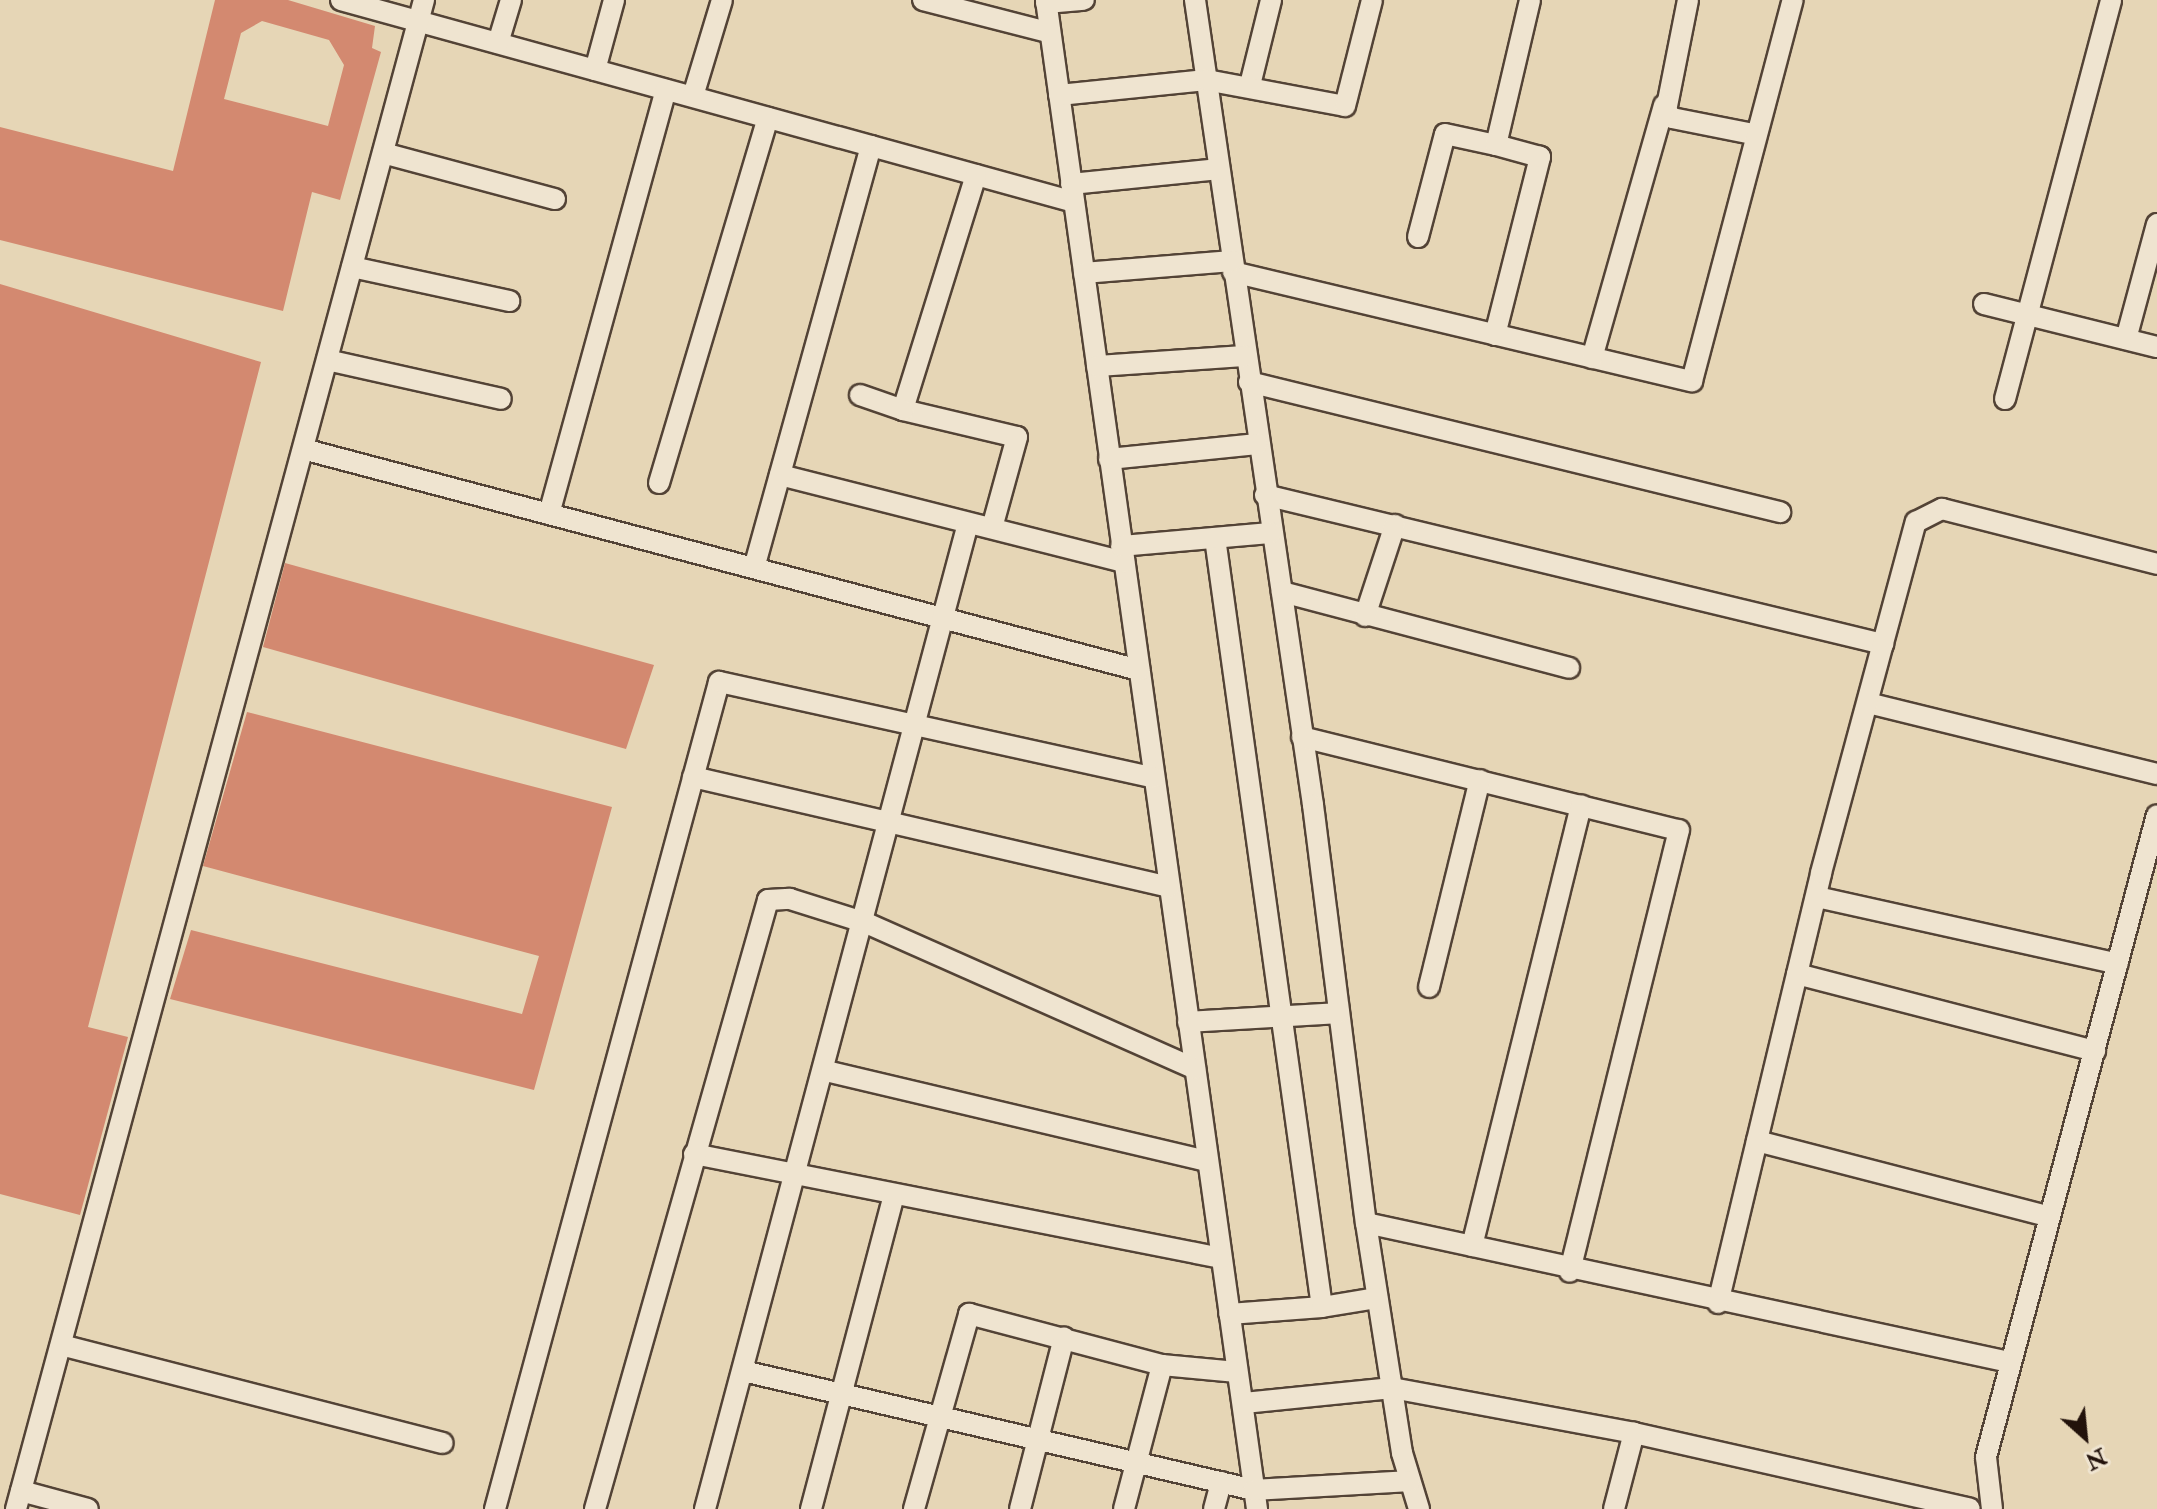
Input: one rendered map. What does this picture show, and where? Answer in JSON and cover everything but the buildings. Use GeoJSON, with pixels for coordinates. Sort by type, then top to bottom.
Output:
{"type":"FeatureCollection","features":[{"type":"Feature","properties":{"kind":"street"},"geometry":{"type":"LineString","coordinates":[[341,0],[976,175],[1072,193],[1219,169]]}},
{"type":"Feature","properties":{"kind":"street"},"geometry":{"type":"LineString","coordinates":[[88,1509],[19,1500],[424,0]]}},
{"type":"Feature","properties":{"kind":"street"},"geometry":{"type":"LineString","coordinates":[[498,43],[511,0]]}},
{"type":"Feature","properties":{"kind":"street"},"geometry":{"type":"LineString","coordinates":[[595,70],[614,0]]}},
{"type":"Feature","properties":{"kind":"street"},"geometry":{"type":"LineString","coordinates":[[693,96],[722,0]]}},
{"type":"Feature","properties":{"kind":"street"},"geometry":{"type":"LineString","coordinates":[[923,0],[1048,32]]}},
{"type":"Feature","properties":{"kind":"street"},"geometry":{"type":"LineString","coordinates":[[1084,0],[1046,1],[1048,32],[1237,1372],[1244,1403],[1255,1500]]}},
{"type":"Feature","properties":{"kind":"street"},"geometry":{"type":"LineString","coordinates":[[1195,0],[1257,444],[1282,592],[1377,1298],[1410,1481],[1419,1509]]}},
{"type":"Feature","properties":{"kind":"street"},"geometry":{"type":"LineString","coordinates":[[1250,85],[1271,0]]}},
{"type":"Feature","properties":{"kind":"street"},"geometry":{"type":"LineString","coordinates":[[1059,95],[1206,80],[1250,85],[1345,106],[1372,0]]}},
{"type":"Feature","properties":{"kind":"street"},"geometry":{"type":"LineString","coordinates":[[1496,145],[1530,0]]}},
{"type":"Feature","properties":{"kind":"street"},"geometry":{"type":"LineString","coordinates":[[1592,358],[1664,105],[1688,0]]}},
{"type":"Feature","properties":{"kind":"street"},"geometry":{"type":"LineString","coordinates":[[1084,273],[1233,267],[1495,335],[1692,381],[1753,134],[1793,0]]}},
{"type":"Feature","properties":{"kind":"street"},"geometry":{"type":"LineString","coordinates":[[2005,399],[2111,0]]}},
{"type":"Feature","properties":{"kind":"street"},"geometry":{"type":"LineString","coordinates":[[549,514],[666,90]]}},
{"type":"Feature","properties":{"kind":"street"},"geometry":{"type":"LineString","coordinates":[[1664,105],[1672,118],[1753,134]]}},
{"type":"Feature","properties":{"kind":"street"},"geometry":{"type":"LineString","coordinates":[[659,483],[768,118]]}},
{"type":"Feature","properties":{"kind":"street"},"geometry":{"type":"LineString","coordinates":[[1418,237],[1445,134],[1540,157],[1495,335]]}},
{"type":"Feature","properties":{"kind":"street"},"geometry":{"type":"LineString","coordinates":[[754,568],[871,146]]}},
{"type":"Feature","properties":{"kind":"street"},"geometry":{"type":"LineString","coordinates":[[383,153],[555,199]]}},
{"type":"Feature","properties":{"kind":"street"},"geometry":{"type":"LineString","coordinates":[[903,410],[976,175]]}},
{"type":"Feature","properties":{"kind":"street"},"geometry":{"type":"LineString","coordinates":[[2126,339],[2157,224]]}},
{"type":"Feature","properties":{"kind":"street"},"geometry":{"type":"LineString","coordinates":[[352,267],[509,301]]}},
{"type":"Feature","properties":{"kind":"street"},"geometry":{"type":"LineString","coordinates":[[1984,304],[2157,347]]}},
{"type":"Feature","properties":{"kind":"street"},"geometry":{"type":"LineString","coordinates":[[1097,366],[1245,356]]}},
{"type":"Feature","properties":{"kind":"street"},"geometry":{"type":"LineString","coordinates":[[327,360],[501,399]]}},
{"type":"Feature","properties":{"kind":"street"},"geometry":{"type":"LineString","coordinates":[[1249,382],[1780,512]]}},
{"type":"Feature","properties":{"kind":"street"},"geometry":{"type":"LineString","coordinates":[[860,395],[903,410],[1017,437],[992,528]]}},
{"type":"Feature","properties":{"kind":"street"},"geometry":{"type":"LineString","coordinates":[[1109,459],[1257,444]]}},
{"type":"Feature","properties":{"kind":"street"},"geometry":{"type":"LineString","coordinates":[[303,449],[1139,670]]}},
{"type":"Feature","properties":{"kind":"street"},"geometry":{"type":"LineString","coordinates":[[780,475],[968,523],[1122,554],[1215,538],[1271,533]]}},
{"type":"Feature","properties":{"kind":"street"},"geometry":{"type":"LineString","coordinates":[[1265,495],[1883,644]]}},
{"type":"Feature","properties":{"kind":"street"},"geometry":{"type":"LineString","coordinates":[[1718,1303],[1797,974],[1916,522],[1925,512],[1942,509],[2157,564]]}},
{"type":"Feature","properties":{"kind":"street"},"geometry":{"type":"LineString","coordinates":[[705,1509],[866,923],[968,523]]}},
{"type":"Feature","properties":{"kind":"street"},"geometry":{"type":"LineString","coordinates":[[1365,616],[1395,525]]}},
{"type":"Feature","properties":{"kind":"street"},"geometry":{"type":"LineString","coordinates":[[1215,538],[1322,1307]]}},
{"type":"Feature","properties":{"kind":"street"},"geometry":{"type":"LineString","coordinates":[[1282,592],[1569,668]]}},
{"type":"Feature","properties":{"kind":"street"},"geometry":{"type":"LineString","coordinates":[[495,1509],[719,682],[1154,778]]}},
{"type":"Feature","properties":{"kind":"street"},"geometry":{"type":"LineString","coordinates":[[1868,703],[2157,774]]}},
{"type":"Feature","properties":{"kind":"street"},"geometry":{"type":"LineString","coordinates":[[1302,737],[1679,830],[1570,1272]]}},
{"type":"Feature","properties":{"kind":"street"},"geometry":{"type":"LineString","coordinates":[[693,777],[1169,887]]}},
{"type":"Feature","properties":{"kind":"street"},"geometry":{"type":"LineString","coordinates":[[1429,987],[1480,780]]}},
{"type":"Feature","properties":{"kind":"street"},"geometry":{"type":"LineString","coordinates":[[1472,1246],[1581,805]]}},
{"type":"Feature","properties":{"kind":"street"},"geometry":{"type":"LineString","coordinates":[[1992,1509],[1986,1457],[2047,1216],[2095,1051],[2157,815]]}},
{"type":"Feature","properties":{"kind":"street"},"geometry":{"type":"LineString","coordinates":[[1817,897],[2118,964]]}},
{"type":"Feature","properties":{"kind":"street"},"geometry":{"type":"LineString","coordinates":[[595,1509],[768,900],[790,899],[866,923],[1195,1069]]}},
{"type":"Feature","properties":{"kind":"street"},"geometry":{"type":"LineString","coordinates":[[1797,974],[2095,1051]]}},
{"type":"Feature","properties":{"kind":"street"},"geometry":{"type":"LineString","coordinates":[[1188,1022],[1339,1013]]}},
{"type":"Feature","properties":{"kind":"street"},"geometry":{"type":"LineString","coordinates":[[826,1071],[1208,1161]]}},
{"type":"Feature","properties":{"kind":"street"},"geometry":{"type":"LineString","coordinates":[[1757,1141],[2047,1216]]}},
{"type":"Feature","properties":{"kind":"street"},"geometry":{"type":"LineString","coordinates":[[694,1154],[1221,1258]]}},
{"type":"Feature","properties":{"kind":"street"},"geometry":{"type":"LineString","coordinates":[[811,1509],[894,1195]]}},
{"type":"Feature","properties":{"kind":"street"},"geometry":{"type":"LineString","coordinates":[[1366,1223],[1570,1272],[2009,1362]]}},
{"type":"Feature","properties":{"kind":"street"},"geometry":{"type":"LineString","coordinates":[[1229,1314],[1322,1307],[1377,1298]]}},
{"type":"Feature","properties":{"kind":"street"},"geometry":{"type":"LineString","coordinates":[[914,1509],[969,1314],[1162,1365],[1237,1372]]}},
{"type":"Feature","properties":{"kind":"street"},"geometry":{"type":"LineString","coordinates":[[1020,1509],[1064,1338]]}},
{"type":"Feature","properties":{"kind":"street"},"geometry":{"type":"LineString","coordinates":[[61,1345],[443,1443]]}},
{"type":"Feature","properties":{"kind":"street"},"geometry":{"type":"LineString","coordinates":[[1124,1509],[1162,1365]]}},
{"type":"Feature","properties":{"kind":"street"},"geometry":{"type":"LineString","coordinates":[[743,1371],[842,1396],[1039,1436],[1221,1482],[1255,1500],[1410,1481]]}},
{"type":"Feature","properties":{"kind":"street"},"geometry":{"type":"LineString","coordinates":[[1244,1403],[1392,1388],[1634,1433],[1970,1509]]}},
{"type":"Feature","properties":{"kind":"street"},"geometry":{"type":"LineString","coordinates":[[1614,1509],[1634,1433]]}},
{"type":"Feature","properties":{"kind":"street"},"geometry":{"type":"LineString","coordinates":[[1214,1509],[1221,1482]]}}]}
